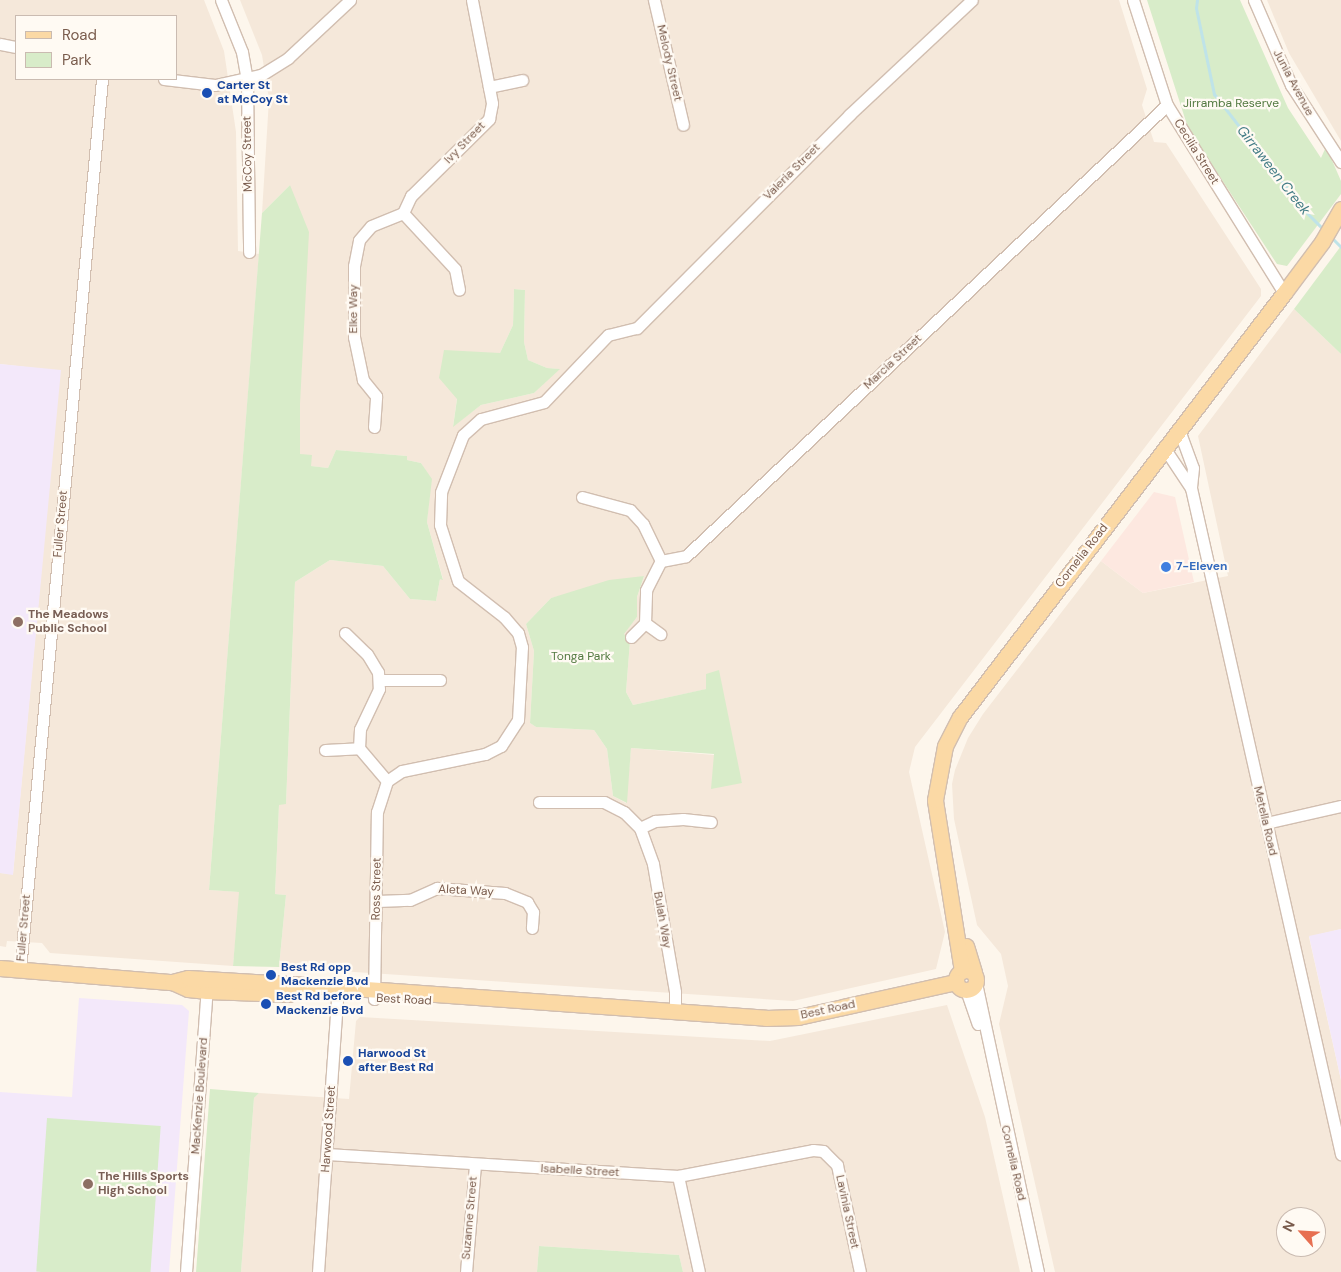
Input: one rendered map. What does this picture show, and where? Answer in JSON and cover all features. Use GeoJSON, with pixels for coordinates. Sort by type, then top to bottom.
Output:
{"type":"FeatureCollection","features":[{"type":"Feature","properties":{"kind":"main road","name":"Cornelia Road"},"geometry":{"type":"LineString","coordinates":[[967,980],[935,800],[945,746],[960,717],[1284,293],[1340,216]]}},
{"type":"Feature","properties":{"kind":"main road","name":"Best Road"},"geometry":{"type":"LineString","coordinates":[[0,968],[172,982],[188,989],[207,986],[338,991],[564,1008],[577,1004],[676,1013],[798,1017],[967,980]]}},
{"type":"Feature","properties":{"kind":"street","name":"McCoy Street"},"geometry":{"type":"LineString","coordinates":[[222,0],[242,52],[247,80],[249,252]]}},
{"type":"Feature","properties":{"kind":"street"},"geometry":{"type":"LineString","coordinates":[[173,80],[209,84],[247,80],[288,58],[350,0]]}},
{"type":"Feature","properties":{"kind":"street","name":"Ivy Street"},"geometry":{"type":"LineString","coordinates":[[403,213],[411,196],[484,126],[492,103],[472,0]]}},
{"type":"Feature","properties":{"kind":"street","name":"Melody Street"},"geometry":{"type":"LineString","coordinates":[[654,0],[683,125]]}},
{"type":"Feature","properties":{"kind":"street","name":"Valeria Street"},"geometry":{"type":"LineString","coordinates":[[387,781],[402,771],[485,754],[501,746],[513,732],[520,706],[520,639],[504,617],[458,581],[440,525],[441,492],[456,448],[470,426],[501,412],[533,407],[544,402],[608,334],[637,328],[849,115],[972,0]]}},
{"type":"Feature","properties":{"kind":"street","name":"Cecilia Street"},"geometry":{"type":"LineString","coordinates":[[1132,0],[1167,105],[1284,293]]}},
{"type":"Feature","properties":{"kind":"street","name":"Junia Avenue"},"geometry":{"type":"LineString","coordinates":[[1254,0],[1291,85],[1341,162]]}},
{"type":"Feature","properties":{"kind":"street"},"geometry":{"type":"LineString","coordinates":[[0,44],[15,47]]}},
{"type":"Feature","properties":{"kind":"street","name":"Fuller Street"},"geometry":{"type":"LineString","coordinates":[[20,970],[102,80]]}},
{"type":"Feature","properties":{"kind":"street"},"geometry":{"type":"LineString","coordinates":[[489,87],[522,80]]}},
{"type":"Feature","properties":{"kind":"street","name":"Marcia Street"},"geometry":{"type":"LineString","coordinates":[[661,561],[686,556],[1167,105]]}},
{"type":"Feature","properties":{"kind":"street"},"geometry":{"type":"LineString","coordinates":[[403,213],[455,269],[459,290]]}},
{"type":"Feature","properties":{"kind":"street","name":"Elke Way"},"geometry":{"type":"LineString","coordinates":[[374,427],[376,396],[363,380],[354,337],[354,266],[358,240],[371,226],[403,213]]}},
{"type":"Feature","properties":{"kind":"street","name":"Metella Road"},"geometry":{"type":"LineString","coordinates":[[1179,430],[1193,468],[1191,488],[1341,1154]]}},
{"type":"Feature","properties":{"kind":"street","name":"Metella Road"},"geometry":{"type":"LineString","coordinates":[[1165,449],[1191,488]]}},
{"type":"Feature","properties":{"kind":"street"},"geometry":{"type":"LineString","coordinates":[[582,497],[630,510],[643,524],[661,561],[646,590],[645,622],[631,637]]}},
{"type":"Feature","properties":{"kind":"street"},"geometry":{"type":"LineString","coordinates":[[645,622],[660,634]]}},
{"type":"Feature","properties":{"kind":"street"},"geometry":{"type":"LineString","coordinates":[[345,633],[367,654],[378,672],[379,689],[360,729],[359,748],[387,781]]}},
{"type":"Feature","properties":{"kind":"street"},"geometry":{"type":"LineString","coordinates":[[379,680],[440,680]]}},
{"type":"Feature","properties":{"kind":"street"},"geometry":{"type":"LineString","coordinates":[[325,750],[359,748]]}},
{"type":"Feature","properties":{"kind":"street","name":"Ross Street"},"geometry":{"type":"LineString","coordinates":[[375,994],[377,812],[387,781]]}},
{"type":"Feature","properties":{"kind":"street","name":"Bulah Way"},"geometry":{"type":"LineString","coordinates":[[539,802],[604,802],[624,812],[640,828],[652,864],[675,992],[676,1013]]}},
{"type":"Feature","properties":{"kind":"street"},"geometry":{"type":"LineString","coordinates":[[1266,823],[1341,806]]}},
{"type":"Feature","properties":{"kind":"street"},"geometry":{"type":"LineString","coordinates":[[640,828],[655,821],[683,819],[711,822]]}},
{"type":"Feature","properties":{"kind":"street","name":"Aleta Way"},"geometry":{"type":"LineString","coordinates":[[377,901],[410,900],[437,888],[505,893],[522,898],[531,907],[532,928]]}},
{"type":"Feature","properties":{"kind":"street","name":"Cornelia Road"},"geometry":{"type":"LineString","coordinates":[[967,980],[989,1054],[1038,1272]]}},
{"type":"Feature","properties":{"kind":"street","name":"MacKenzie Boulevard"},"geometry":{"type":"LineString","coordinates":[[186,1272],[207,986]]}},
{"type":"Feature","properties":{"kind":"street","name":"Harwood Street"},"geometry":{"type":"LineString","coordinates":[[318,1272],[338,991]]}},
{"type":"Feature","properties":{"kind":"street","name":"Isabelle Street"},"geometry":{"type":"LineString","coordinates":[[327,1154],[678,1176],[813,1150],[829,1154]]}},
{"type":"Feature","properties":{"kind":"street","name":"Lavinia Street"},"geometry":{"type":"LineString","coordinates":[[829,1154],[837,1165],[860,1272]]}},
{"type":"Feature","properties":{"kind":"street","name":"Suzanne Street"},"geometry":{"type":"LineString","coordinates":[[466,1272],[475,1164]]}},
{"type":"Feature","properties":{"kind":"street"},"geometry":{"type":"LineString","coordinates":[[678,1176],[699,1272]]}},
{"type":"Feature","properties":{"kind":"shaded area"},"geometry":{"type":"Polygon","coordinates":[[[0,0],[204,0],[224,51],[236,132],[238,251],[259,254],[209,890],[240,892],[233,966],[50,953],[42,943],[7,941],[6,947],[0,946],[0,873],[13,874],[60,371],[0,364],[0,0]]]}},
{"type":"Feature","properties":{"kind":"shaded area"},"geometry":{"type":"Polygon","coordinates":[[[240,0],[1119,0],[1147,89],[1142,105],[1154,142],[1166,143],[1261,289],[1261,296],[915,747],[909,772],[945,932],[936,969],[793,1001],[279,967],[286,895],[275,894],[279,804],[286,804],[295,582],[330,560],[383,566],[410,599],[436,601],[440,579],[443,579],[427,522],[431,479],[421,463],[407,460],[407,456],[336,450],[328,468],[310,466],[300,454],[290,185],[262,213],[269,99],[262,55],[240,0]],[[514,289],[513,325],[500,353],[457,398],[453,426],[481,405],[534,393],[559,369],[547,368],[528,360],[524,342],[525,290],[514,289]],[[644,576],[551,598],[526,624],[534,651],[530,723],[536,727],[594,730],[607,749],[613,796],[626,803],[631,748],[714,755],[742,783],[707,674],[707,689],[633,705],[626,692],[630,641],[623,634],[637,617],[637,597],[644,576]]]}},
{"type":"Feature","properties":{"kind":"shaded area"},"geometry":{"type":"Polygon","coordinates":[[[1267,0],[1341,0],[1341,141],[1289,53],[1267,0]]]}},
{"type":"Feature","properties":{"kind":"shaded area"},"geometry":{"type":"Polygon","coordinates":[[[1294,309],[1341,354],[1341,929],[1309,937],[1341,1080],[1341,1272],[1055,1272],[999,1024],[1008,986],[1001,954],[977,925],[954,819],[952,784],[955,770],[968,738],[983,714],[1101,561],[1143,593],[1228,576],[1198,436],[1294,309]]]}},
{"type":"Feature","properties":{"kind":"shaded area","name":"The Meadows Public School"},"geometry":{"type":"Polygon","coordinates":[[[0,364],[61,370],[13,875],[0,873],[0,364]]]}},
{"type":"Feature","properties":{"kind":"shaded area","name":"7-Eleven"},"geometry":{"type":"Polygon","coordinates":[[[1154,492],[1175,497],[1194,582],[1143,593],[1101,561],[1154,492]]]}},
{"type":"Feature","properties":{"kind":"shaded area"},"geometry":{"type":"Polygon","coordinates":[[[1341,929],[1341,1080],[1309,936],[1341,929]]]}},
{"type":"Feature","properties":{"kind":"shaded area","name":"The Hills Sports High School"},"geometry":{"type":"Polygon","coordinates":[[[79,998],[182,1005],[189,1011],[169,1272],[0,1272],[0,1092],[72,1097],[79,998]]]}},
{"type":"Feature","properties":{"kind":"shaded area"},"geometry":{"type":"Polygon","coordinates":[[[947,1005],[985,1117],[1020,1272],[683,1272],[679,1255],[539,1246],[537,1272],[241,1272],[254,1098],[259,1093],[349,1099],[356,1021],[360,1017],[770,1041],[947,1005]]]}},
{"type":"Feature","properties":{"kind":"green space","name":"Jirramba Reserve"},"geometry":{"type":"Polygon","coordinates":[[[1147,0],[1240,0],[1288,108],[1321,158],[1325,149],[1331,158],[1341,181],[1341,194],[1287,266],[1277,264],[1188,128],[1147,0]]]}},
{"type":"Feature","properties":{"kind":"green space"},"geometry":{"type":"Polygon","coordinates":[[[290,185],[309,232],[300,404],[300,454],[312,455],[311,466],[328,468],[336,450],[407,456],[407,460],[421,463],[432,479],[427,522],[443,580],[440,579],[436,601],[410,599],[383,566],[330,560],[295,582],[286,804],[279,805],[275,894],[286,895],[279,967],[233,966],[239,892],[209,890],[262,213],[290,185]]]}},
{"type":"Feature","properties":{"kind":"green space"},"geometry":{"type":"Polygon","coordinates":[[[1341,246],[1341,354],[1294,309],[1341,246]]]}},
{"type":"Feature","properties":{"kind":"green space"},"geometry":{"type":"Polygon","coordinates":[[[514,289],[525,290],[524,342],[528,360],[547,368],[560,369],[534,393],[481,405],[453,427],[457,399],[439,378],[444,350],[500,353],[513,325],[514,289]]]}},
{"type":"Feature","properties":{"kind":"green space","name":"Tonga Park"},"geometry":{"type":"Polygon","coordinates":[[[644,576],[637,597],[637,617],[624,634],[630,641],[626,692],[633,705],[706,689],[706,674],[719,670],[742,783],[711,789],[714,754],[631,748],[627,803],[613,796],[607,749],[594,730],[536,727],[530,723],[534,651],[526,624],[551,598],[609,580],[644,576]]]}},
{"type":"Feature","properties":{"kind":"green space"},"geometry":{"type":"Polygon","coordinates":[[[210,1089],[259,1093],[254,1098],[241,1272],[196,1272],[210,1089]]]}},
{"type":"Feature","properties":{"kind":"green space"},"geometry":{"type":"Polygon","coordinates":[[[47,1118],[161,1126],[151,1272],[36,1272],[47,1118]]]}},
{"type":"Feature","properties":{"kind":"green space"},"geometry":{"type":"Polygon","coordinates":[[[539,1246],[679,1255],[683,1272],[537,1272],[539,1246]]]}},
{"type":"Feature","properties":{"kind":"waterway","name":"Girraween Creek"},"geometry":{"type":"LineString","coordinates":[[1197,0],[1196,8],[1214,94],[1304,210],[1323,229]]}},
{"type":"Feature","properties":{"kind":"waterway","name":"Girraween Creek"},"geometry":{"type":"LineString","coordinates":[[1331,237],[1341,247]]}},
{"type":"Feature","properties":{"kind":"place","name":"Carter St at McCoy St"},"geometry":{"type":"Point","coordinates":[207,93]}},
{"type":"Feature","properties":{"kind":"place","name":"7-Eleven"},"geometry":{"type":"Point","coordinates":[1166,567]}},
{"type":"Feature","properties":{"kind":"place","name":"The Meadows Public School"},"geometry":{"type":"Point","coordinates":[18,622]}},
{"type":"Feature","properties":{"kind":"place","name":"Best Rd opp Mackenzie Bvd"},"geometry":{"type":"Point","coordinates":[271,975]}},
{"type":"Feature","properties":{"kind":"place","name":"Best Rd before Mackenzie Bvd"},"geometry":{"type":"Point","coordinates":[266,1004]}},
{"type":"Feature","properties":{"kind":"place","name":"Harwood St after Best Rd"},"geometry":{"type":"Point","coordinates":[348,1061]}},
{"type":"Feature","properties":{"kind":"place","name":"The Hills Sports High School"},"geometry":{"type":"Point","coordinates":[88,1184]}}]}
